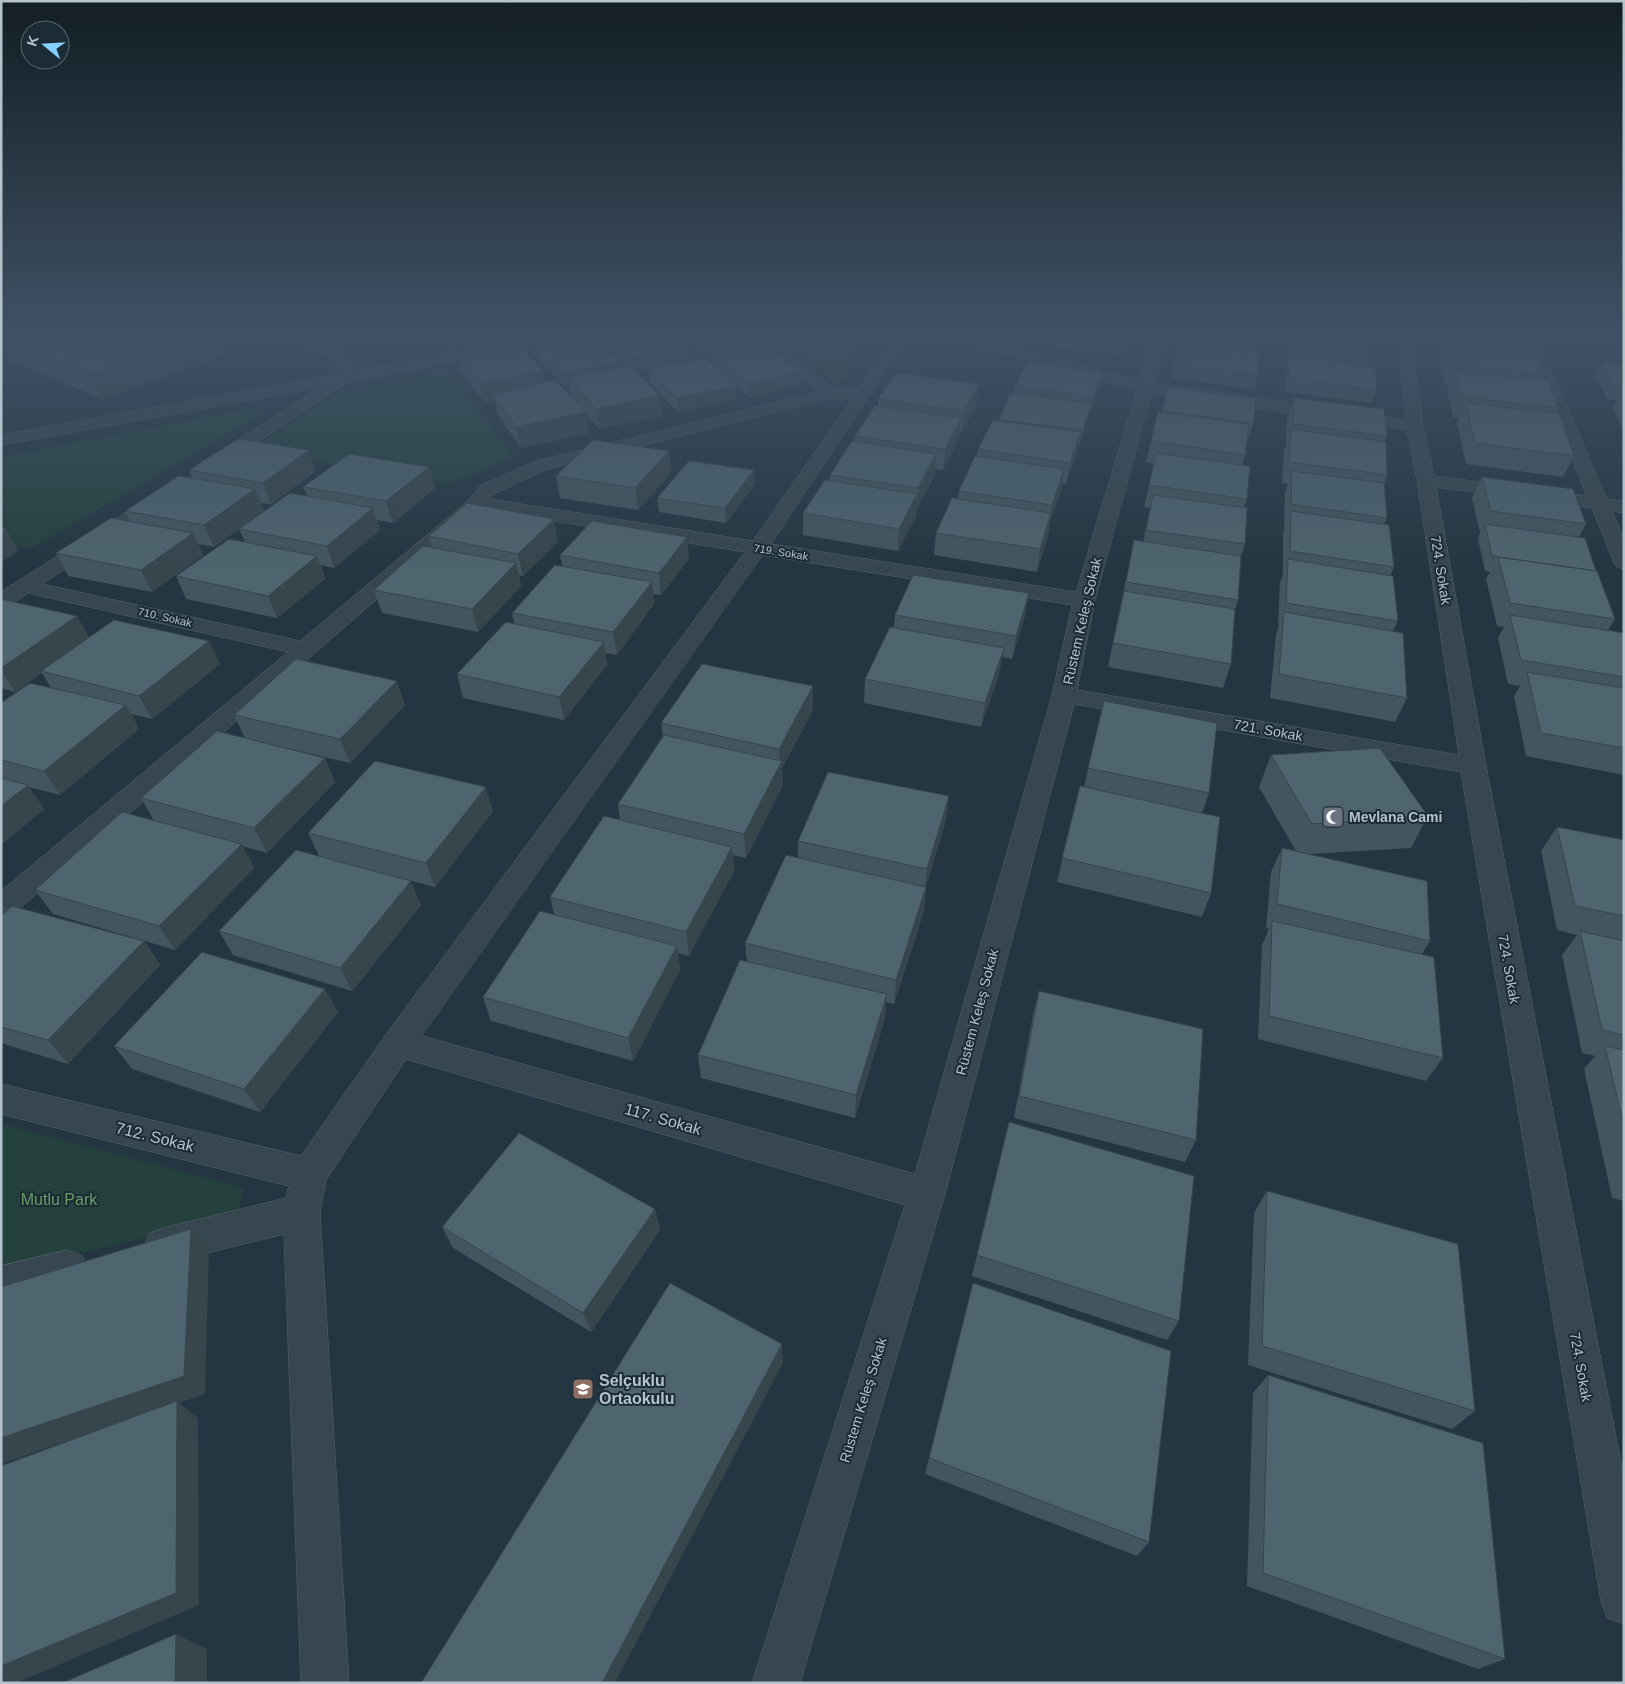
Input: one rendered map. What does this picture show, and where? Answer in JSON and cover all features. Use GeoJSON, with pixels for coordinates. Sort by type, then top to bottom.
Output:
{"type":"FeatureCollection","features":[{"type":"Feature","properties":{"kind":"street"},"geometry":{"type":"LineString","coordinates":[[4,438],[143,414]]}},
{"type":"Feature","properties":{"kind":"street"},"geometry":{"type":"LineString","coordinates":[[206,469],[291,414]]}},
{"type":"Feature","properties":{"kind":"street"},"geometry":{"type":"LineString","coordinates":[[1,908],[477,503],[487,490],[538,466],[750,414]]}},
{"type":"Feature","properties":{"kind":"street"},"geometry":{"type":"LineString","coordinates":[[325,1683],[302,1212],[309,1175],[399,1043],[758,548],[850,414]]}},
{"type":"Feature","properties":{"kind":"street","name":"Rüstem Keleş Sokak"},"geometry":{"type":"LineString","coordinates":[[776,1683],[927,1194],[1064,695],[1084,600],[1138,414]]}},
{"type":"Feature","properties":{"kind":"street"},"geometry":{"type":"LineString","coordinates":[[1329,414],[1415,426]]}},
{"type":"Feature","properties":{"kind":"street","name":"724. Sokak"},"geometry":{"type":"LineString","coordinates":[[1413,414],[1473,766],[1624,1602]]}},
{"type":"Feature","properties":{"kind":"street"},"geometry":{"type":"LineString","coordinates":[[1562,414],[1624,563]]}},
{"type":"Feature","properties":{"kind":"street"},"geometry":{"type":"LineString","coordinates":[[1426,480],[1624,507]]}},
{"type":"Feature","properties":{"kind":"street"},"geometry":{"type":"LineString","coordinates":[[1,601],[173,490]]}},
{"type":"Feature","properties":{"kind":"street","name":"719. Sokak"},"geometry":{"type":"LineString","coordinates":[[477,503],[1084,600]]}},
{"type":"Feature","properties":{"kind":"street","name":"710. Sokak"},"geometry":{"type":"LineString","coordinates":[[26,586],[305,649]]}},
{"type":"Feature","properties":{"kind":"street","name":"721. Sokak"},"geometry":{"type":"LineString","coordinates":[[1064,695],[1473,766]]}},
{"type":"Feature","properties":{"kind":"street","name":"117. Sokak"},"geometry":{"type":"LineString","coordinates":[[399,1043],[927,1194]]}},
{"type":"Feature","properties":{"kind":"street","name":"712. Sokak"},"geometry":{"type":"LineString","coordinates":[[1,1099],[309,1175]]}},
{"type":"Feature","properties":{"kind":"street"},"geometry":{"type":"LineString","coordinates":[[1,1285],[302,1212]]}},
{"type":"Feature","properties":{"kind":"green space"},"geometry":{"type":"Polygon","coordinates":[[[223,414],[263,414],[30,549],[1,543],[1,457],[223,414]]]}},
{"type":"Feature","properties":{"kind":"green space"},"geometry":{"type":"Polygon","coordinates":[[[304,414],[481,414],[513,457],[450,484],[249,451],[304,414]]]}},
{"type":"Feature","properties":{"kind":"green space","name":"Mutlu Park"},"geometry":{"type":"Polygon","coordinates":[[[1,1124],[244,1188],[236,1217],[1,1271],[1,1124]]]}},
{"type":"Feature","properties":{"kind":"building"},"geometry":{"type":"Polygon","coordinates":[[[507,414],[579,414],[516,427],[507,414]]]}},
{"type":"Feature","properties":{"kind":"building"},"geometry":{"type":"Polygon","coordinates":[[[870,414],[929,414],[961,418],[945,449],[855,436],[870,414]]]}},
{"type":"Feature","properties":{"kind":"building"},"geometry":{"type":"Polygon","coordinates":[[[1002,414],[1088,414],[1083,430],[999,420],[1002,414]]]}},
{"type":"Feature","properties":{"kind":"building"},"geometry":{"type":"Polygon","coordinates":[[[1158,414],[1249,424],[1245,455],[1151,441],[1158,414]]]}},
{"type":"Feature","properties":{"kind":"building"},"geometry":{"type":"Polygon","coordinates":[[[1182,414],[1254,414],[1253,423],[1182,414]]]}},
{"type":"Feature","properties":{"kind":"building"},"geometry":{"type":"Polygon","coordinates":[[[1293,414],[1385,414],[1387,436],[1293,424],[1293,414]]]}},
{"type":"Feature","properties":{"kind":"building"},"geometry":{"type":"Polygon","coordinates":[[[1468,414],[1559,414],[1574,456],[1475,443],[1468,414]]]}},
{"type":"Feature","properties":{"kind":"building"},"geometry":{"type":"Polygon","coordinates":[[[993,420],[1081,432],[1070,463],[978,449],[993,420]]]}},
{"type":"Feature","properties":{"kind":"building"},"geometry":{"type":"Polygon","coordinates":[[[1291,429],[1386,442],[1387,475],[1289,462],[1291,429]]]}},
{"type":"Feature","properties":{"kind":"building"},"geometry":{"type":"Polygon","coordinates":[[[238,439],[309,450],[263,483],[189,470],[238,439]]]}},
{"type":"Feature","properties":{"kind":"building"},"geometry":{"type":"Polygon","coordinates":[[[593,440],[669,451],[635,488],[556,476],[593,440]]]}},
{"type":"Feature","properties":{"kind":"building"},"geometry":{"type":"Polygon","coordinates":[[[852,441],[936,454],[918,488],[830,475],[852,441]]]}},
{"type":"Feature","properties":{"kind":"building"},"geometry":{"type":"Polygon","coordinates":[[[1156,453],[1250,466],[1247,499],[1149,485],[1156,453]]]}},
{"type":"Feature","properties":{"kind":"building"},"geometry":{"type":"Polygon","coordinates":[[[349,454],[429,467],[386,501],[303,487],[349,454]]]}},
{"type":"Feature","properties":{"kind":"building"},"geometry":{"type":"Polygon","coordinates":[[[975,456],[1064,469],[1052,505],[959,491],[975,456]]]}},
{"type":"Feature","properties":{"kind":"building"},"geometry":{"type":"Polygon","coordinates":[[[689,461],[754,470],[725,508],[657,498],[689,461]]]}},
{"type":"Feature","properties":{"kind":"building"},"geometry":{"type":"Polygon","coordinates":[[[1292,471],[1384,483],[1387,518],[1291,504],[1292,471]]]}},
{"type":"Feature","properties":{"kind":"building"},"geometry":{"type":"Polygon","coordinates":[[[179,476],[255,489],[204,525],[125,511],[179,476]]]}},
{"type":"Feature","properties":{"kind":"building"},"geometry":{"type":"Polygon","coordinates":[[[1482,477],[1573,489],[1586,524],[1491,511],[1482,477]]]}},
{"type":"Feature","properties":{"kind":"building"},"geometry":{"type":"Polygon","coordinates":[[[825,480],[917,494],[899,529],[803,513],[825,480]]]}},
{"type":"Feature","properties":{"kind":"building"},"geometry":{"type":"Polygon","coordinates":[[[290,493],[373,508],[327,546],[239,529],[290,493]]]}},
{"type":"Feature","properties":{"kind":"building"},"geometry":{"type":"Polygon","coordinates":[[[1153,495],[1247,508],[1245,544],[1146,530],[1153,495]]]}},
{"type":"Feature","properties":{"kind":"building"},"geometry":{"type":"Polygon","coordinates":[[[952,498],[1051,513],[1040,549],[936,533],[952,498]]]}},
{"type":"Feature","properties":{"kind":"building"},"geometry":{"type":"Polygon","coordinates":[[[467,503],[554,519],[518,554],[429,536],[467,503]]]}},
{"type":"Feature","properties":{"kind":"building"},"geometry":{"type":"Polygon","coordinates":[[[1291,511],[1389,525],[1394,567],[1290,551],[1291,511]]]}},
{"type":"Feature","properties":{"kind":"building"},"geometry":{"type":"Polygon","coordinates":[[[111,518],[193,533],[141,570],[56,553],[111,518]]]}},
{"type":"Feature","properties":{"kind":"building"},"geometry":{"type":"Polygon","coordinates":[[[592,521],[687,537],[659,573],[560,555],[592,521]]]}},
{"type":"Feature","properties":{"kind":"building"},"geometry":{"type":"Polygon","coordinates":[[[1485,524],[1585,538],[1596,571],[1492,556],[1485,524]]]}},
{"type":"Feature","properties":{"kind":"building"},"geometry":{"type":"Polygon","coordinates":[[[229,539],[317,556],[268,596],[176,576],[229,539]]]}},
{"type":"Feature","properties":{"kind":"building"},"geometry":{"type":"Polygon","coordinates":[[[1134,540],[1241,556],[1238,600],[1126,582],[1134,540]]]}},
{"type":"Feature","properties":{"kind":"building"},"geometry":{"type":"Polygon","coordinates":[[[423,546],[516,563],[472,609],[374,590],[423,546]]]}},
{"type":"Feature","properties":{"kind":"building"},"geometry":{"type":"Polygon","coordinates":[[[1498,557],[1597,571],[1615,619],[1510,603],[1498,557]]]}},
{"type":"Feature","properties":{"kind":"building"},"geometry":{"type":"Polygon","coordinates":[[[1288,559],[1393,576],[1398,621],[1286,603],[1288,559]]]}},
{"type":"Feature","properties":{"kind":"building"},"geometry":{"type":"Polygon","coordinates":[[[555,565],[652,582],[613,632],[512,613],[555,565]]]}},
{"type":"Feature","properties":{"kind":"building"},"geometry":{"type":"Polygon","coordinates":[[[913,575],[1029,593],[1016,636],[895,615],[913,575]]]}},
{"type":"Feature","properties":{"kind":"building"},"geometry":{"type":"Polygon","coordinates":[[[1124,591],[1235,609],[1231,664],[1113,643],[1124,591]]]}},
{"type":"Feature","properties":{"kind":"building"},"geometry":{"type":"Polygon","coordinates":[[[1,599],[77,616],[1,668],[1,599]]]}},
{"type":"Feature","properties":{"kind":"building"},"geometry":{"type":"Polygon","coordinates":[[[1284,612],[1403,633],[1407,698],[1279,674],[1284,612]]]}},
{"type":"Feature","properties":{"kind":"building"},"geometry":{"type":"Polygon","coordinates":[[[1510,615],[1624,633],[1624,677],[1521,660],[1510,615]]]}},
{"type":"Feature","properties":{"kind":"building"},"geometry":{"type":"Polygon","coordinates":[[[114,620],[209,641],[139,696],[41,671],[114,620]]]}},
{"type":"Feature","properties":{"kind":"building"},"geometry":{"type":"Polygon","coordinates":[[[506,622],[604,642],[559,697],[457,674],[506,622]]]}},
{"type":"Feature","properties":{"kind":"building"},"geometry":{"type":"Polygon","coordinates":[[[890,627],[1004,648],[985,703],[865,679],[890,627]]]}},
{"type":"Feature","properties":{"kind":"building"},"geometry":{"type":"Polygon","coordinates":[[[296,659],[397,681],[340,739],[234,715],[296,659]]]}},
{"type":"Feature","properties":{"kind":"building"},"geometry":{"type":"Polygon","coordinates":[[[702,664],[813,686],[779,749],[661,723],[702,664]]]}},
{"type":"Feature","properties":{"kind":"building"},"geometry":{"type":"Polygon","coordinates":[[[1527,672],[1624,688],[1624,748],[1541,733],[1527,672]]]}},
{"type":"Feature","properties":{"kind":"building"},"geometry":{"type":"Polygon","coordinates":[[[30,683],[126,705],[44,771],[1,760],[1,703],[30,683]]]}},
{"type":"Feature","properties":{"kind":"building"},"geometry":{"type":"Polygon","coordinates":[[[1104,701],[1217,723],[1209,793],[1088,768],[1104,701]]]}},
{"type":"Feature","properties":{"kind":"building"},"geometry":{"type":"Polygon","coordinates":[[[217,731],[325,758],[254,828],[141,798],[217,731]]]}},
{"type":"Feature","properties":{"kind":"building"},"geometry":{"type":"Polygon","coordinates":[[[664,735],[782,761],[744,834],[618,804],[664,735]]]}},
{"type":"Feature","properties":{"kind":"building"},"geometry":{"type":"Polygon","coordinates":[[[1380,748],[1428,816],[1312,824],[1271,755],[1380,748]]]}},
{"type":"Feature","properties":{"kind":"building"},"geometry":{"type":"Polygon","coordinates":[[[375,761],[486,787],[426,863],[308,833],[375,761]]]}},
{"type":"Feature","properties":{"kind":"building"},"geometry":{"type":"Polygon","coordinates":[[[828,772],[949,796],[927,869],[798,841],[828,772]]]}},
{"type":"Feature","properties":{"kind":"building"},"geometry":{"type":"Polygon","coordinates":[[[1,778],[28,785],[1,806],[1,778]]]}},
{"type":"Feature","properties":{"kind":"building"},"geometry":{"type":"Polygon","coordinates":[[[1080,786],[1220,817],[1211,893],[1062,858],[1080,786]]]}},
{"type":"Feature","properties":{"kind":"building"},"geometry":{"type":"Polygon","coordinates":[[[122,812],[242,844],[159,926],[35,890],[122,812]]]}},
{"type":"Feature","properties":{"kind":"building"},"geometry":{"type":"Polygon","coordinates":[[[604,816],[732,847],[686,932],[550,897],[604,816]]]}},
{"type":"Feature","properties":{"kind":"building"},"geometry":{"type":"Polygon","coordinates":[[[1557,827],[1624,840],[1624,916],[1575,906],[1557,827]]]}},
{"type":"Feature","properties":{"kind":"building"},"geometry":{"type":"Polygon","coordinates":[[[1282,848],[1427,881],[1430,941],[1277,904],[1282,848]]]}},
{"type":"Feature","properties":{"kind":"building"},"geometry":{"type":"Polygon","coordinates":[[[296,850],[411,881],[340,968],[219,931],[296,850]]]}},
{"type":"Feature","properties":{"kind":"building"},"geometry":{"type":"Polygon","coordinates":[[[786,855],[926,887],[896,980],[745,943],[786,855]]]}},
{"type":"Feature","properties":{"kind":"building"},"geometry":{"type":"Polygon","coordinates":[[[12,906],[144,941],[48,1040],[1,1027],[1,916],[12,906]]]}},
{"type":"Feature","properties":{"kind":"building"},"geometry":{"type":"Polygon","coordinates":[[[540,911],[677,946],[628,1038],[483,997],[540,911]]]}},
{"type":"Feature","properties":{"kind":"building"},"geometry":{"type":"Polygon","coordinates":[[[1272,921],[1434,957],[1443,1058],[1269,1016],[1272,921]]]}},
{"type":"Feature","properties":{"kind":"building"},"geometry":{"type":"Polygon","coordinates":[[[1580,931],[1624,941],[1624,1035],[1602,1030],[1580,931]]]}},
{"type":"Feature","properties":{"kind":"building"},"geometry":{"type":"Polygon","coordinates":[[[202,952],[325,989],[244,1089],[114,1046],[202,952]]]}},
{"type":"Feature","properties":{"kind":"building"},"geometry":{"type":"Polygon","coordinates":[[[740,960],[887,994],[856,1095],[698,1055],[740,960]]]}},
{"type":"Feature","properties":{"kind":"building"},"geometry":{"type":"Polygon","coordinates":[[[1039,991],[1203,1029],[1196,1140],[1019,1096],[1039,991]]]}},
{"type":"Feature","properties":{"kind":"building"},"geometry":{"type":"Polygon","coordinates":[[[1605,1046],[1624,1050],[1624,1127],[1605,1046]]]}},
{"type":"Feature","properties":{"kind":"building"},"geometry":{"type":"Polygon","coordinates":[[[1009,1122],[1194,1176],[1179,1321],[977,1255],[1009,1122]]]}},
{"type":"Feature","properties":{"kind":"building"},"geometry":{"type":"Polygon","coordinates":[[[519,1133],[655,1209],[583,1313],[442,1227],[519,1133]]]}},
{"type":"Feature","properties":{"kind":"building"},"geometry":{"type":"Polygon","coordinates":[[[1267,1191],[1458,1244],[1475,1411],[1262,1346],[1267,1191]]]}},
{"type":"Feature","properties":{"kind":"building"},"geometry":{"type":"Polygon","coordinates":[[[191,1229],[184,1376],[1,1438],[1,1287],[191,1229]]]}},
{"type":"Feature","properties":{"kind":"building"},"geometry":{"type":"Polygon","coordinates":[[[670,1283],[782,1344],[602,1683],[421,1683],[670,1283]]]}},
{"type":"Feature","properties":{"kind":"building"},"geometry":{"type":"Polygon","coordinates":[[[973,1283],[1171,1351],[1149,1542],[929,1458],[973,1283]]]}},
{"type":"Feature","properties":{"kind":"building"},"geometry":{"type":"Polygon","coordinates":[[[1268,1375],[1483,1443],[1505,1659],[1263,1573],[1268,1375]]]}},
{"type":"Feature","properties":{"kind":"building"},"geometry":{"type":"Polygon","coordinates":[[[177,1401],[176,1593],[1,1666],[1,1466],[177,1401]]]}},
{"type":"Feature","properties":{"kind":"building"},"geometry":{"type":"Polygon","coordinates":[[[176,1634],[175,1683],[62,1683],[176,1634]]]}},
{"type":"Feature","properties":{"kind":"place","name":"Mevlana Cami"},"geometry":{"type":"Point","coordinates":[1333,817]}},
{"type":"Feature","properties":{"kind":"place","name":"Selçuklu Ortaokulu"},"geometry":{"type":"Point","coordinates":[583,1389]}}]}
